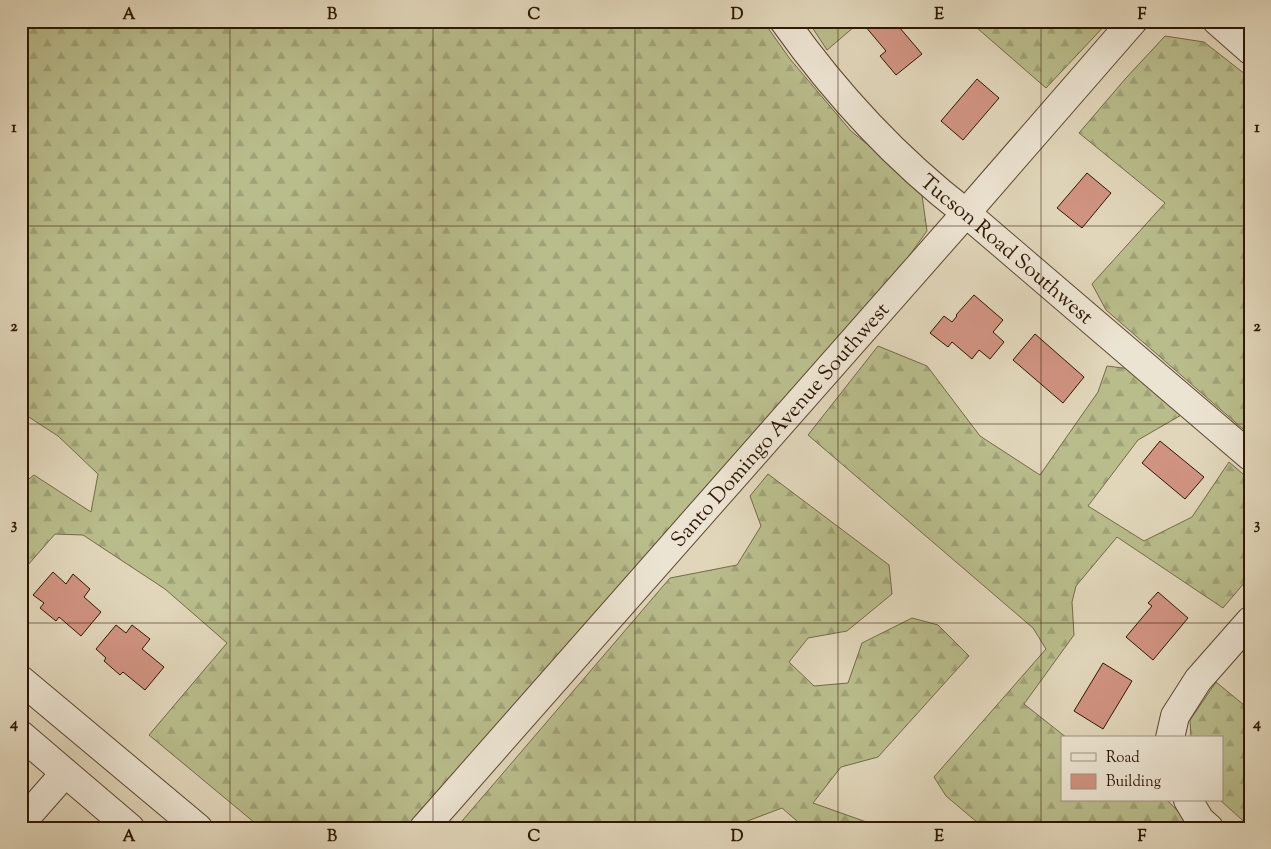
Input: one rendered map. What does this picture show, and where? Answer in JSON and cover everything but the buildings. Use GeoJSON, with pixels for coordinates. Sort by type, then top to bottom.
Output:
{"type":"FeatureCollection","features":[{"type":"Feature","properties":{"kind":"street","name":"Tucson Road Southwest"},"geometry":{"type":"LineString","coordinates":[[784,21],[809,56],[862,118],[939,192],[1250,456]]}},
{"type":"Feature","properties":{"kind":"street","name":"Santo Domingo Avenue Southwest"},"geometry":{"type":"LineString","coordinates":[[424,828],[1133,21]]}},
{"type":"Feature","properties":{"kind":"street"},"geometry":{"type":"LineString","coordinates":[[1216,21],[1250,50]]}},
{"type":"Feature","properties":{"kind":"street"},"geometry":{"type":"LineString","coordinates":[[1170,736],[1175,716],[1198,680],[1250,621]]}},
{"type":"Feature","properties":{"kind":"street"},"geometry":{"type":"LineString","coordinates":[[21,680],[198,828]]}},
{"type":"Feature","properties":{"kind":"street"},"geometry":{"type":"LineString","coordinates":[[21,735],[130,828]]}},
{"type":"Feature","properties":{"kind":"street"},"geometry":{"type":"LineString","coordinates":[[21,823],[64,773]]}},
{"type":"Feature","properties":{"kind":"street"},"geometry":{"type":"LineString","coordinates":[[1189,802],[1200,820],[1209,828]]}},
{"type":"Feature","properties":{"kind":"green space"},"geometry":{"type":"Polygon","coordinates":[[[21,21],[763,21],[790,59],[851,131],[921,188],[927,231],[896,274],[409,828],[261,828],[149,735],[227,643],[165,589],[83,535],[55,534],[21,573],[21,485],[34,475],[91,512],[98,474],[58,436],[21,412],[21,21]]]}},
{"type":"Feature","properties":{"kind":"green space"},"geometry":{"type":"Polygon","coordinates":[[[808,21],[861,21],[827,50],[808,21]]]}},
{"type":"Feature","properties":{"kind":"green space"},"geometry":{"type":"Polygon","coordinates":[[[969,21],[1109,21],[1046,88],[969,21]]]}},
{"type":"Feature","properties":{"kind":"green space"},"geometry":{"type":"Polygon","coordinates":[[[1165,36],[1204,42],[1250,78],[1250,435],[1106,310],[1092,284],[1165,203],[1079,133],[1165,36]]]}},
{"type":"Feature","properties":{"kind":"green space"},"geometry":{"type":"Polygon","coordinates":[[[878,346],[927,366],[980,436],[1040,475],[1098,392],[1107,366],[1131,369],[1183,414],[1138,440],[1088,506],[1144,541],[1192,517],[1229,462],[1250,480],[1250,576],[1223,608],[1117,537],[1076,586],[1072,602],[1074,635],[1024,704],[1064,736],[1061,736],[1061,802],[1169,802],[1194,828],[984,828],[946,796],[934,777],[1046,649],[1033,628],[808,435],[878,346]]]}},
{"type":"Feature","properties":{"kind":"green space"},"geometry":{"type":"Polygon","coordinates":[[[768,474],[889,565],[892,594],[847,631],[808,638],[789,662],[814,686],[848,683],[862,643],[912,618],[938,625],[969,656],[878,757],[841,767],[813,803],[872,824],[873,828],[805,828],[782,808],[729,828],[654,822],[627,828],[456,828],[670,578],[737,565],[761,526],[750,496],[768,474]]]}},
{"type":"Feature","properties":{"kind":"green space"},"geometry":{"type":"Polygon","coordinates":[[[1216,682],[1250,710],[1250,827],[1222,802],[1224,802],[1224,736],[1191,736],[1190,720],[1216,682]]]}}]}
